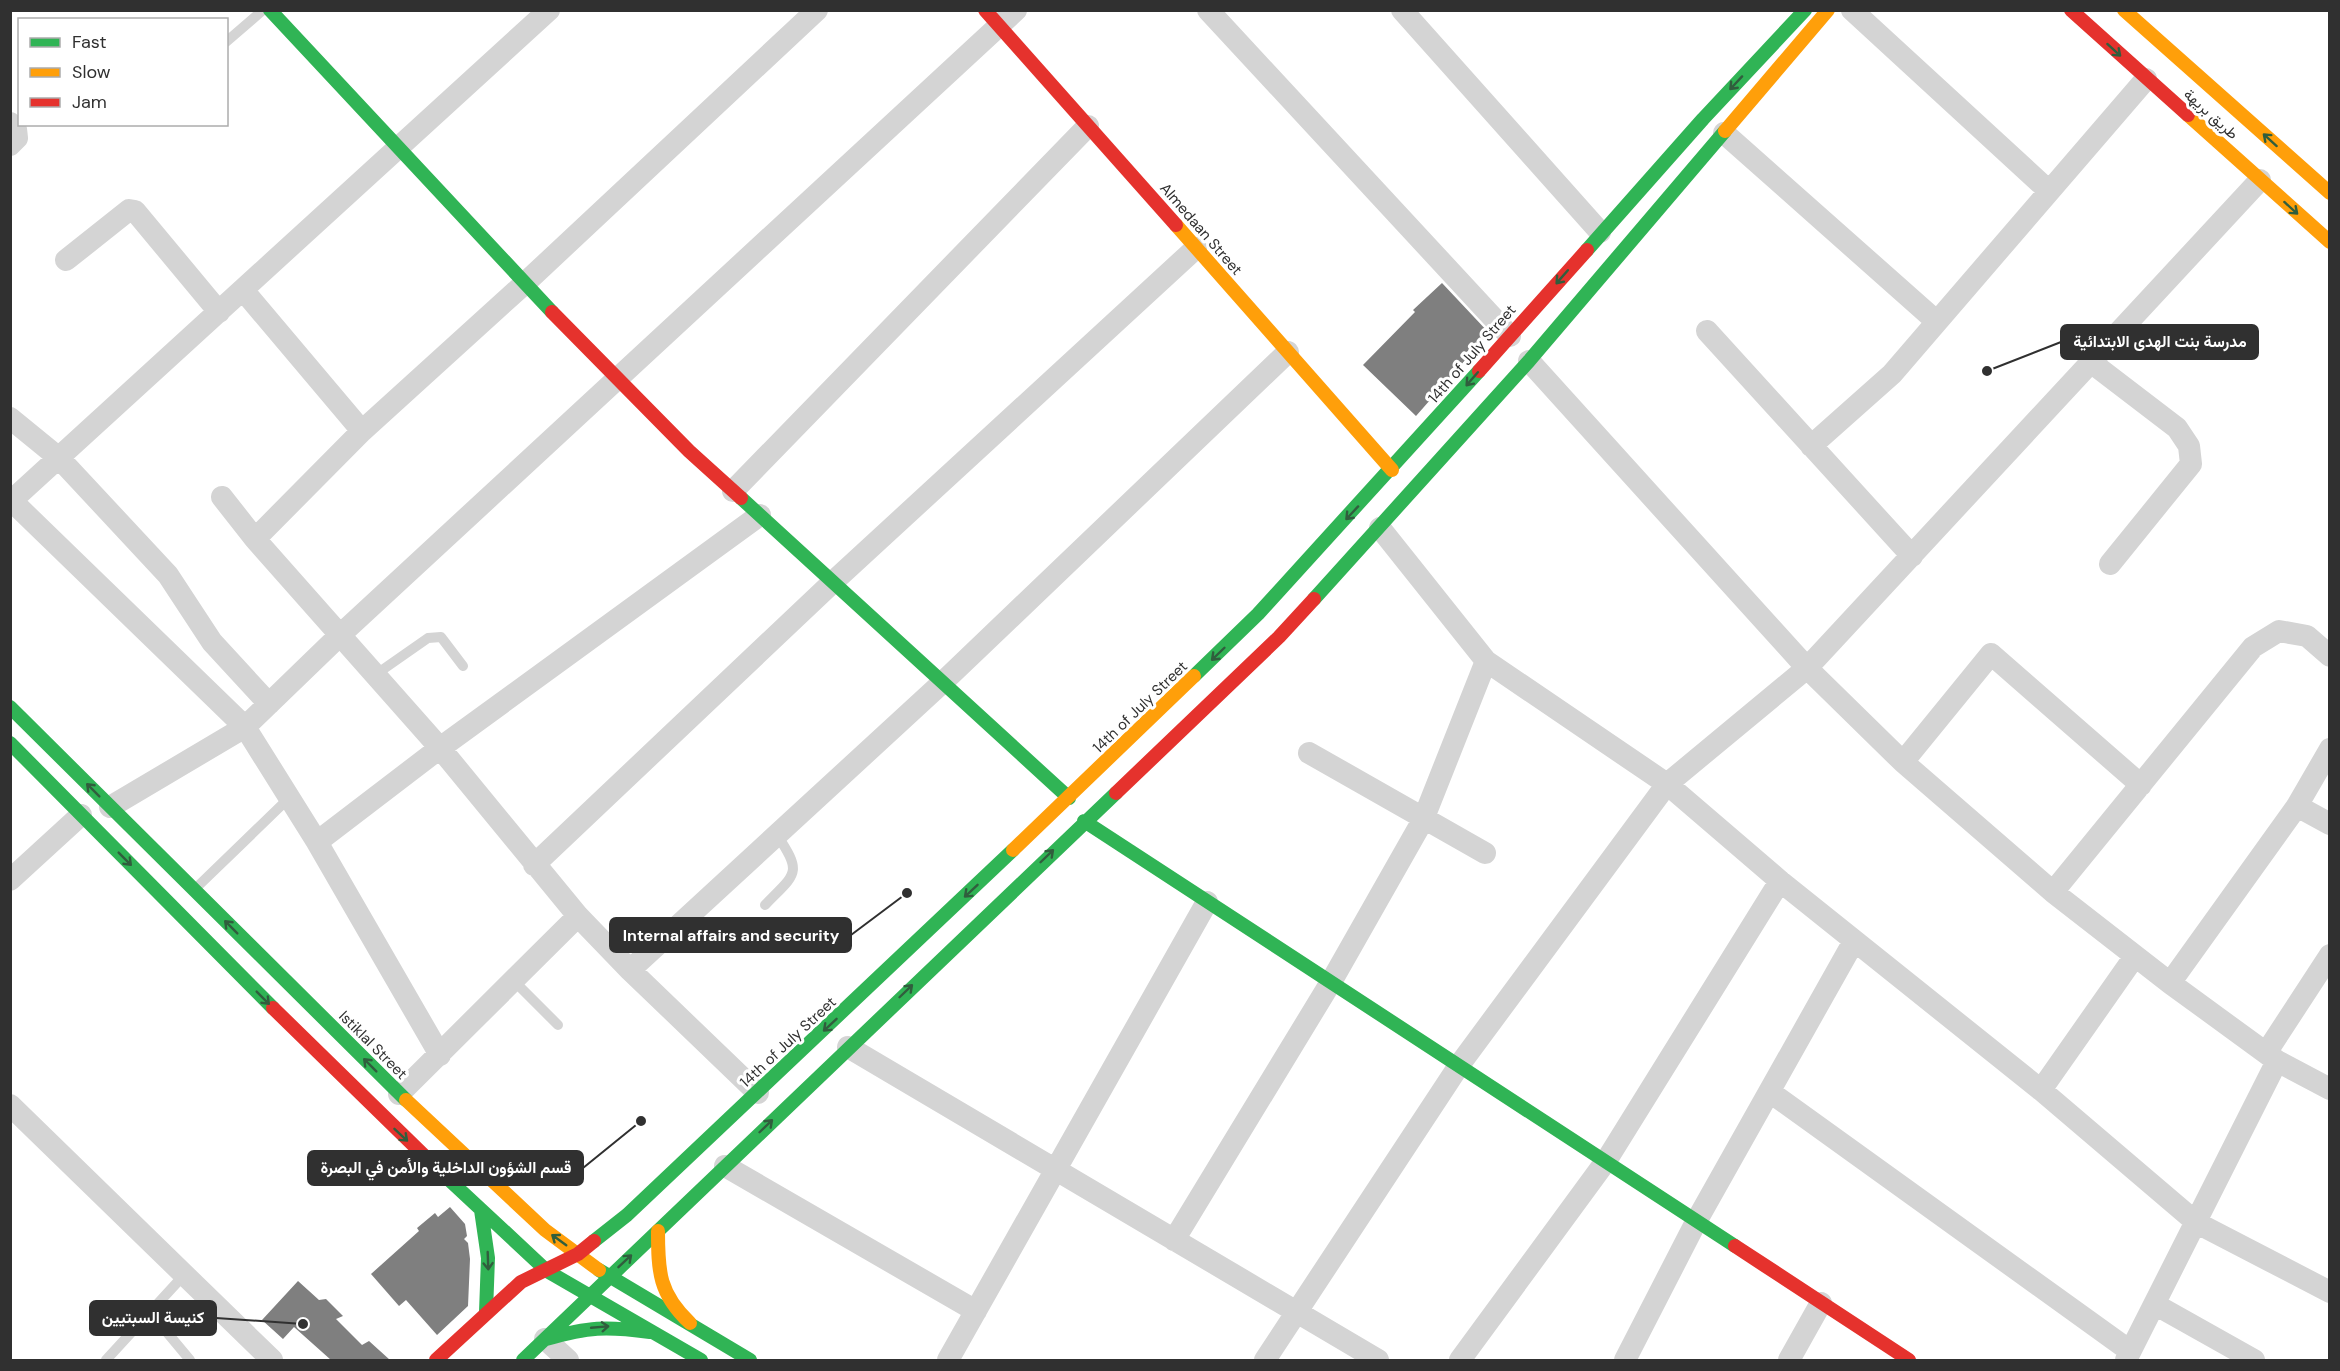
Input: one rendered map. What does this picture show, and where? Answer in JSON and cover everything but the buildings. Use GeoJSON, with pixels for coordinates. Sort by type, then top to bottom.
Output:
{"type":"FeatureCollection","features":[{"type":"Feature","properties":{"kind":"main road"},"geometry":{"type":"LineString","coordinates":[[270,10],[397,150],[618,381],[733,491],[1069,798]]}},
{"type":"Feature","properties":{"kind":"main road","name":"Almedaan Street"},"geometry":{"type":"LineString","coordinates":[[985,10],[1392,470]]}},
{"type":"Feature","properties":{"kind":"main road"},"geometry":{"type":"LineString","coordinates":[[1760,57],[1777,34],[1790,10]]}},
{"type":"Feature","properties":{"kind":"main road","name":"14th of July Street"},"geometry":{"type":"LineString","coordinates":[[436,1360],[521,1282],[578,1254],[627,1215],[1069,798],[1258,614],[1392,470],[1600,232],[1805,10]]}},
{"type":"Feature","properties":{"kind":"main road"},"geometry":{"type":"LineString","coordinates":[[523,1360],[1279,637],[1529,361],[1828,10]]}},
{"type":"Feature","properties":{"kind":"main road"},"geometry":{"type":"LineString","coordinates":[[1784,63],[1844,10]]}},
{"type":"Feature","properties":{"kind":"main road","name":"طريق بريهة"},"geometry":{"type":"LineString","coordinates":[[2071,10],[2330,242]]}},
{"type":"Feature","properties":{"kind":"main road","name":"طريق بريهة"},"geometry":{"type":"LineString","coordinates":[[2124,10],[2330,193]]}},
{"type":"Feature","properties":{"kind":"main road","name":"Istiklal Street"},"geometry":{"type":"LineString","coordinates":[[10,707],[399,1094],[545,1230],[608,1278],[750,1360]]}},
{"type":"Feature","properties":{"kind":"main road"},"geometry":{"type":"LineString","coordinates":[[10,743],[372,1107],[547,1271],[701,1360]]}},
{"type":"Feature","properties":{"kind":"main road"},"geometry":{"type":"LineString","coordinates":[[1084,821],[1460,1064],[1909,1360]]}},
{"type":"Feature","properties":{"kind":"main road"},"geometry":{"type":"LineString","coordinates":[[480,1210],[488,1258],[486,1312]]}},
{"type":"Feature","properties":{"kind":"main road"},"geometry":{"type":"LineString","coordinates":[[658,1231],[658,1277],[661,1288],[677,1312],[695,1327]]}},
{"type":"Feature","properties":{"kind":"main road"},"geometry":{"type":"LineString","coordinates":[[545,1339],[578,1330],[608,1326],[656,1333]]}},
{"type":"Feature","properties":{"kind":"street"},"geometry":{"type":"LineString","coordinates":[[440,1055],[317,842],[245,727],[11,502],[549,10]]}},
{"type":"Feature","properties":{"kind":"street"},"geometry":{"type":"LineString","coordinates":[[255,539],[362,430],[524,284],[817,10]]}},
{"type":"Feature","properties":{"kind":"street"},"geometry":{"type":"LineString","coordinates":[[110,807],[245,727],[339,636],[618,381],[1016,10]]}},
{"type":"Feature","properties":{"kind":"street"},"geometry":{"type":"LineString","coordinates":[[1208,10],[1510,336]]}},
{"type":"Feature","properties":{"kind":"street"},"geometry":{"type":"LineString","coordinates":[[1402,10],[1600,232]]}},
{"type":"Feature","properties":{"kind":"street"},"geometry":{"type":"LineString","coordinates":[[1852,10],[2049,191]]}},
{"type":"Feature","properties":{"kind":"street"},"geometry":{"type":"LineString","coordinates":[[1811,446],[1892,374],[2146,79]]}},
{"type":"Feature","properties":{"kind":"street"},"geometry":{"type":"LineString","coordinates":[[10,123],[16,129],[17,138],[10,145]]}},
{"type":"Feature","properties":{"kind":"street"},"geometry":{"type":"LineString","coordinates":[[733,491],[1088,126]]}},
{"type":"Feature","properties":{"kind":"street"},"geometry":{"type":"LineString","coordinates":[[1724,133],[1936,321]]}},
{"type":"Feature","properties":{"kind":"street"},"geometry":{"type":"LineString","coordinates":[[1265,1360],[1460,1064],[1667,784],[1807,668],[2260,180]]}},
{"type":"Feature","properties":{"kind":"street"},"geometry":{"type":"LineString","coordinates":[[66,260],[129,210],[135,211],[219,312]]}},
{"type":"Feature","properties":{"kind":"street"},"geometry":{"type":"LineString","coordinates":[[534,866],[834,581],[1196,248]]}},
{"type":"Feature","properties":{"kind":"street"},"geometry":{"type":"LineString","coordinates":[[243,290],[362,430]]}},
{"type":"Feature","properties":{"kind":"street"},"geometry":{"type":"LineString","coordinates":[[1707,331],[1912,556]]}},
{"type":"Feature","properties":{"kind":"street"},"geometry":{"type":"LineString","coordinates":[[630,970],[943,682],[1287,352]]}},
{"type":"Feature","properties":{"kind":"street"},"geometry":{"type":"LineString","coordinates":[[1529,361],[1807,668],[1903,762],[2053,892],[2170,983],[2271,1057],[2330,1089]]}},
{"type":"Feature","properties":{"kind":"street"},"geometry":{"type":"LineString","coordinates":[[2092,363],[2177,428],[2189,446],[2191,464],[2110,564]]}},
{"type":"Feature","properties":{"kind":"street"},"geometry":{"type":"LineString","coordinates":[[10,418],[59,458],[168,575],[212,642],[269,704]]}},
{"type":"Feature","properties":{"kind":"street"},"geometry":{"type":"LineString","coordinates":[[222,497],[339,636],[440,748],[534,866],[578,916],[630,970],[758,1093]]}},
{"type":"Feature","properties":{"kind":"street"},"geometry":{"type":"LineString","coordinates":[[317,842],[440,748],[760,515]]}},
{"type":"Feature","properties":{"kind":"street"},"geometry":{"type":"LineString","coordinates":[[1380,528],[1486,661],[1667,784],[1780,881],[2041,1090],[2197,1223],[2330,1292]]}},
{"type":"Feature","properties":{"kind":"street"},"geometry":{"type":"LineString","coordinates":[[2053,892],[2253,647],[2279,631],[2307,636],[2330,656]]}},
{"type":"Feature","properties":{"kind":"street"},"geometry":{"type":"LineString","coordinates":[[1903,762],[1991,654],[2141,785]]}},
{"type":"Feature","properties":{"kind":"street"},"geometry":{"type":"LineString","coordinates":[[1174,1240],[1331,982],[1423,820],[1486,661]]}},
{"type":"Feature","properties":{"kind":"street"},"geometry":{"type":"LineString","coordinates":[[2170,983],[2297,806],[2330,749]]}},
{"type":"Feature","properties":{"kind":"street"},"geometry":{"type":"LineString","coordinates":[[1309,753],[1423,820],[1485,853]]}},
{"type":"Feature","properties":{"kind":"street"},"geometry":{"type":"LineString","coordinates":[[2297,806],[2330,824]]}},
{"type":"Feature","properties":{"kind":"street"},"geometry":{"type":"LineString","coordinates":[[10,880],[81,814]]}},
{"type":"Feature","properties":{"kind":"street"},"geometry":{"type":"LineString","coordinates":[[1460,1360],[1606,1161],[1780,881]]}},
{"type":"Feature","properties":{"kind":"street"},"geometry":{"type":"LineString","coordinates":[[948,1360],[1207,902]]}},
{"type":"Feature","properties":{"kind":"street"},"geometry":{"type":"LineString","coordinates":[[399,1094],[578,916]]}},
{"type":"Feature","properties":{"kind":"street"},"geometry":{"type":"LineString","coordinates":[[1625,1360],[1697,1220],[1854,941]]}},
{"type":"Feature","properties":{"kind":"street"},"geometry":{"type":"LineString","coordinates":[[1770,1092],[2128,1356],[2197,1223],[2271,1057],[2330,955]]}},
{"type":"Feature","properties":{"kind":"street"},"geometry":{"type":"LineString","coordinates":[[2041,1090],[2135,956]]}},
{"type":"Feature","properties":{"kind":"street"},"geometry":{"type":"LineString","coordinates":[[848,1047],[1378,1360]]}},
{"type":"Feature","properties":{"kind":"street"},"geometry":{"type":"LineString","coordinates":[[10,1105],[272,1360]]}},
{"type":"Feature","properties":{"kind":"street"},"geometry":{"type":"LineString","coordinates":[[725,1166],[976,1311]]}},
{"type":"Feature","properties":{"kind":"street"},"geometry":{"type":"LineString","coordinates":[[1789,1360],[1821,1303]]}},
{"type":"Feature","properties":{"kind":"street"},"geometry":{"type":"LineString","coordinates":[[2156,1305],[2254,1360]]}},
{"type":"Feature","properties":{"kind":"street"},"geometry":{"type":"LineString","coordinates":[[545,1339],[568,1360]]}},
{"type":"Feature","properties":{"kind":"lane"},"geometry":{"type":"LineString","coordinates":[[228,40],[263,10]]}},
{"type":"Feature","properties":{"kind":"lane"},"geometry":{"type":"LineString","coordinates":[[375,675],[428,638],[441,637],[463,666]]}},
{"type":"Feature","properties":{"kind":"lane"},"geometry":{"type":"LineString","coordinates":[[194,890],[289,798]]}},
{"type":"Feature","properties":{"kind":"lane"},"geometry":{"type":"LineString","coordinates":[[765,905],[790,880],[795,868],[793,860],[777,835]]}},
{"type":"Feature","properties":{"kind":"lane"},"geometry":{"type":"LineString","coordinates":[[513,981],[558,1025]]}},
{"type":"Feature","properties":{"kind":"lane"},"geometry":{"type":"LineString","coordinates":[[106,1360],[184,1275]]}},
{"type":"Feature","properties":{"kind":"lane"},"geometry":{"type":"LineString","coordinates":[[150,1312],[190,1360]]}},
{"type":"Feature","properties":{"kind":"traffic: fast"},"geometry":{"type":"LineString","coordinates":[[270,10],[552,312]]}},
{"type":"Feature","properties":{"kind":"traffic: fast"},"geometry":{"type":"LineString","coordinates":[[1587,250],[1703,119],[1805,10]]}},
{"type":"Feature","properties":{"kind":"traffic: fast"},"geometry":{"type":"LineString","coordinates":[[1314,599],[1529,361],[1725,131]]}},
{"type":"Feature","properties":{"kind":"traffic: fast"},"geometry":{"type":"LineString","coordinates":[[1194,676],[1258,614],[1479,371]]}},
{"type":"Feature","properties":{"kind":"traffic: fast"},"geometry":{"type":"LineString","coordinates":[[741,498],[1069,798]]}},
{"type":"Feature","properties":{"kind":"traffic: fast"},"geometry":{"type":"LineString","coordinates":[[10,707],[406,1100]]}},
{"type":"Feature","properties":{"kind":"traffic: fast"},"geometry":{"type":"LineString","coordinates":[[10,743],[273,1008]]}},
{"type":"Feature","properties":{"kind":"traffic: fast"},"geometry":{"type":"LineString","coordinates":[[523,1360],[1116,793]]}},
{"type":"Feature","properties":{"kind":"traffic: fast"},"geometry":{"type":"LineString","coordinates":[[1084,821],[1735,1246]]}},
{"type":"Feature","properties":{"kind":"traffic: fast"},"geometry":{"type":"LineString","coordinates":[[594,1241],[627,1215],[1013,850]]}},
{"type":"Feature","properties":{"kind":"traffic: fast"},"geometry":{"type":"LineString","coordinates":[[445,1176],[547,1271],[701,1360]]}},
{"type":"Feature","properties":{"kind":"traffic: fast"},"geometry":{"type":"LineString","coordinates":[[481,1210],[488,1258],[486,1312]]}},
{"type":"Feature","properties":{"kind":"traffic: fast"},"geometry":{"type":"LineString","coordinates":[[599,1270],[750,1360]]}},
{"type":"Feature","properties":{"kind":"traffic: fast"},"geometry":{"type":"LineString","coordinates":[[546,1339],[597,1329],[650,1332]]}},
{"type":"Feature","properties":{"kind":"traffic: slow"},"geometry":{"type":"LineString","coordinates":[[1725,131],[1828,10]]}},
{"type":"Feature","properties":{"kind":"traffic: slow"},"geometry":{"type":"LineString","coordinates":[[2124,10],[2330,193]]}},
{"type":"Feature","properties":{"kind":"traffic: slow"},"geometry":{"type":"LineString","coordinates":[[2188,115],[2330,242]]}},
{"type":"Feature","properties":{"kind":"traffic: slow"},"geometry":{"type":"LineString","coordinates":[[1176,225],[1392,470]]}},
{"type":"Feature","properties":{"kind":"traffic: slow"},"geometry":{"type":"LineString","coordinates":[[1013,850],[1194,676]]}},
{"type":"Feature","properties":{"kind":"traffic: slow"},"geometry":{"type":"LineString","coordinates":[[406,1100],[545,1230],[599,1270]]}},
{"type":"Feature","properties":{"kind":"traffic: slow"},"geometry":{"type":"LineString","coordinates":[[658,1231],[662,1282],[672,1302],[690,1323]]}},
{"type":"Feature","properties":{"kind":"traffic: jam"},"geometry":{"type":"LineString","coordinates":[[985,10],[1176,225]]}},
{"type":"Feature","properties":{"kind":"traffic: jam"},"geometry":{"type":"LineString","coordinates":[[2071,10],[2188,115]]}},
{"type":"Feature","properties":{"kind":"traffic: jam"},"geometry":{"type":"LineString","coordinates":[[1479,371],[1587,250]]}},
{"type":"Feature","properties":{"kind":"traffic: jam"},"geometry":{"type":"LineString","coordinates":[[552,312],[689,451],[741,498]]}},
{"type":"Feature","properties":{"kind":"traffic: jam"},"geometry":{"type":"LineString","coordinates":[[1116,793],[1279,637],[1314,599]]}},
{"type":"Feature","properties":{"kind":"traffic: jam"},"geometry":{"type":"LineString","coordinates":[[273,1008],[445,1176]]}},
{"type":"Feature","properties":{"kind":"traffic: jam"},"geometry":{"type":"LineString","coordinates":[[436,1360],[521,1282],[578,1254],[594,1241]]}},
{"type":"Feature","properties":{"kind":"traffic: jam"},"geometry":{"type":"LineString","coordinates":[[1735,1246],[1909,1360]]}},
{"type":"Feature","properties":{"kind":"place","name":"مدرسة بنت الهدى اﻻبتدائية"},"geometry":{"type":"Point","coordinates":[1987,371]}},
{"type":"Feature","properties":{"kind":"place","name":"Internal affairs and security"},"geometry":{"type":"Point","coordinates":[907,893]}},
{"type":"Feature","properties":{"kind":"place","name":"قسم الشؤون الداخلية والأمن في البصرة"},"geometry":{"type":"Point","coordinates":[641,1121]}},
{"type":"Feature","properties":{"kind":"place","name":"كنيسة السبتيين"},"geometry":{"type":"Point","coordinates":[303,1324]}}]}
